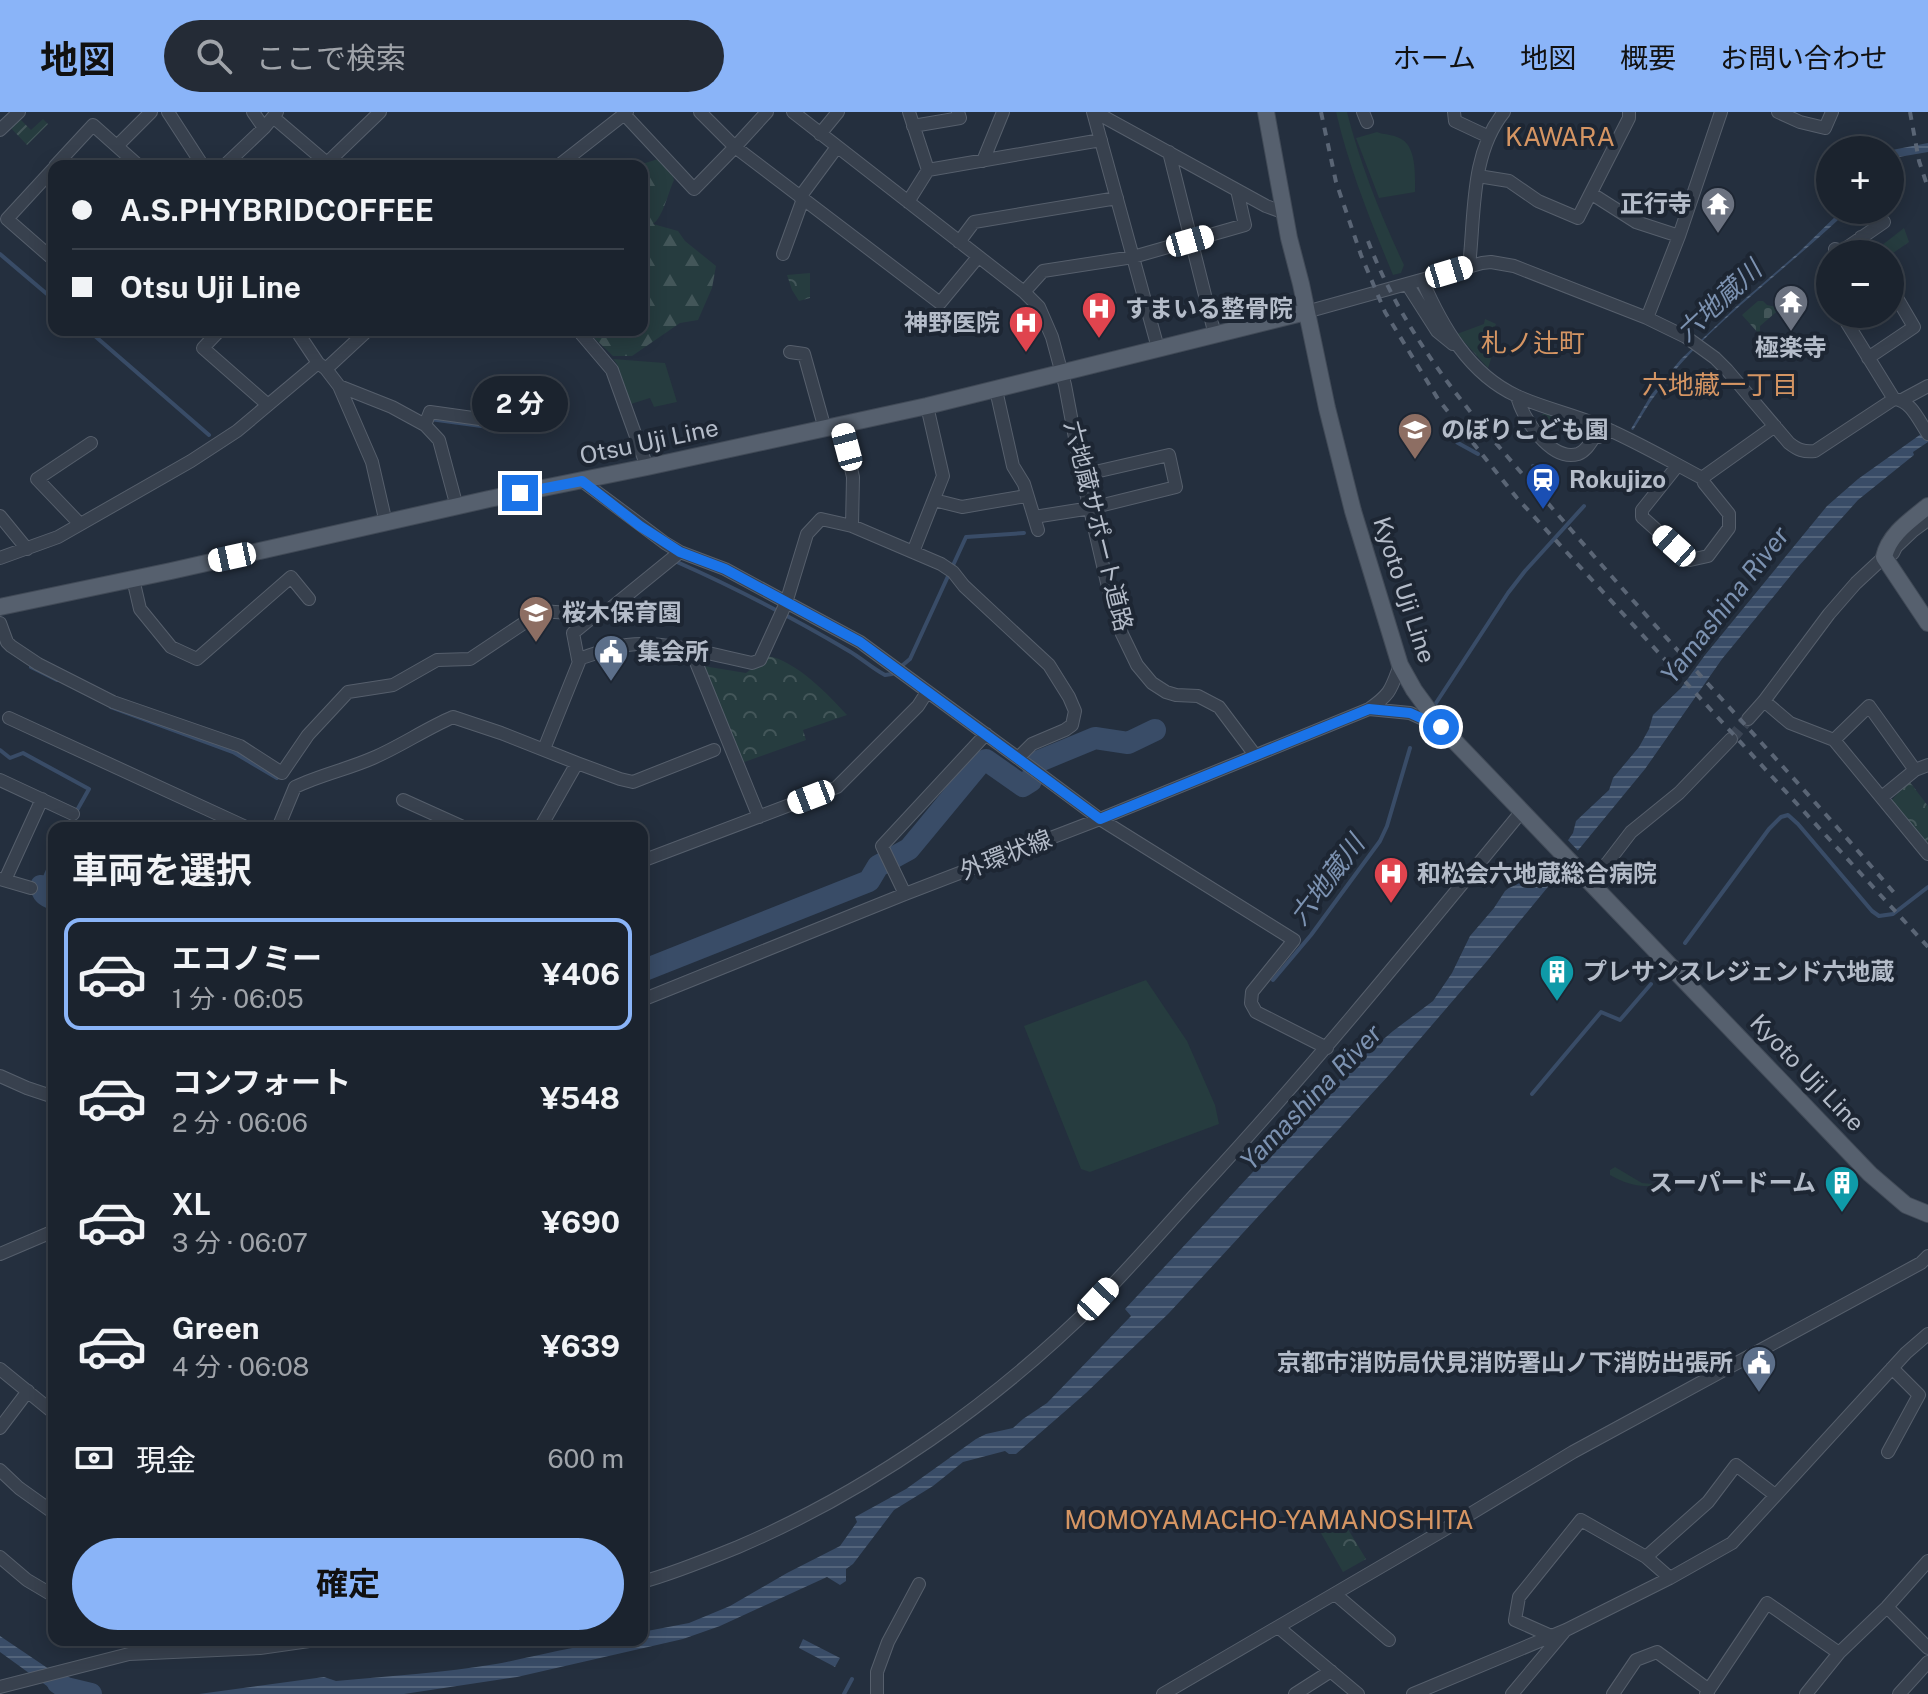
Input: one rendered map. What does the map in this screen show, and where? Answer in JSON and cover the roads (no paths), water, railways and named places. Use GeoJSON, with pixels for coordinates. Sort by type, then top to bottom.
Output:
{"type":"FeatureCollection","features":[{"type":"Feature","properties":{"kind":"main road","name":"Kyoto Uji Line"},"geometry":{"type":"LineString","coordinates":[[1266,112],[1306,312],[1353,511],[1400,665],[1414,690],[1441,727],[1870,1174],[1906,1205],[1928,1214]]}},
{"type":"Feature","properties":{"kind":"main road","name":"Otsu Uji Line"},"geometry":{"type":"LineString","coordinates":[[0,607],[927,406],[1306,312]]}},
{"type":"Feature","properties":{"kind":"main road"},"geometry":{"type":"LineString","coordinates":[[1928,506],[1901,529],[1889,543],[1884,557],[1928,623]]}},
{"type":"Feature","properties":{"kind":"street"},"geometry":{"type":"LineString","coordinates":[[117,146],[151,112]]}},
{"type":"Feature","properties":{"kind":"street"},"geometry":{"type":"LineString","coordinates":[[168,112],[199,160]]}},
{"type":"Feature","properties":{"kind":"street"},"geometry":{"type":"LineString","coordinates":[[253,112],[264,128]]}},
{"type":"Feature","properties":{"kind":"street"},"geometry":{"type":"LineString","coordinates":[[330,160],[380,112]]}},
{"type":"Feature","properties":{"kind":"street"},"geometry":{"type":"LineString","coordinates":[[700,112],[735,147],[940,303],[978,257]]}},
{"type":"Feature","properties":{"kind":"street"},"geometry":{"type":"LineString","coordinates":[[566,160],[626,113],[694,189],[767,112]]}},
{"type":"Feature","properties":{"kind":"street","name":"六地蔵サポート道路"},"geometry":{"type":"LineString","coordinates":[[793,112],[1024,292],[1039,307],[1052,337],[1065,385],[1111,600],[1137,665],[1162,690],[1176,695],[1198,696],[1219,707],[1255,755]]}},
{"type":"Feature","properties":{"kind":"street"},"geometry":{"type":"LineString","coordinates":[[820,134],[838,112]]}},
{"type":"Feature","properties":{"kind":"street"},"geometry":{"type":"LineString","coordinates":[[909,112],[928,170]]}},
{"type":"Feature","properties":{"kind":"street"},"geometry":{"type":"LineString","coordinates":[[913,126],[960,118],[958,112]]}},
{"type":"Feature","properties":{"kind":"street"},"geometry":{"type":"LineString","coordinates":[[983,161],[1003,112]]}},
{"type":"Feature","properties":{"kind":"street"},"geometry":{"type":"LineString","coordinates":[[1094,112],[1158,348]]}},
{"type":"Feature","properties":{"kind":"street"},"geometry":{"type":"LineString","coordinates":[[1094,112],[1285,213]]}},
{"type":"Feature","properties":{"kind":"street"},"geometry":{"type":"LineString","coordinates":[[1454,112],[1455,121],[1487,136]]}},
{"type":"Feature","properties":{"kind":"street"},"geometry":{"type":"LineString","coordinates":[[1469,266],[1478,176],[1487,136],[1504,112]]}},
{"type":"Feature","properties":{"kind":"street"},"geometry":{"type":"LineString","coordinates":[[1478,176],[1509,181],[1538,201],[1578,218],[1629,118],[1629,112]]}},
{"type":"Feature","properties":{"kind":"street"},"geometry":{"type":"LineString","coordinates":[[1647,318],[1721,112]]}},
{"type":"Feature","properties":{"kind":"street"},"geometry":{"type":"LineString","coordinates":[[1778,112],[1825,128],[1832,112]]}},
{"type":"Feature","properties":{"kind":"street"},"geometry":{"type":"LineString","coordinates":[[0,130],[15,113]]}},
{"type":"Feature","properties":{"kind":"street"},"geometry":{"type":"LineString","coordinates":[[235,160],[275,114],[324,160]]}},
{"type":"Feature","properties":{"kind":"street"},"geometry":{"type":"LineString","coordinates":[[61,160],[93,125],[132,160]]}},
{"type":"Feature","properties":{"kind":"street"},"geometry":{"type":"LineString","coordinates":[[908,202],[928,170],[1101,140]]}},
{"type":"Feature","properties":{"kind":"street"},"geometry":{"type":"LineString","coordinates":[[783,254],[801,198],[837,147]]}},
{"type":"Feature","properties":{"kind":"street"},"geometry":{"type":"LineString","coordinates":[[1169,152],[1215,335]]}},
{"type":"Feature","properties":{"kind":"street"},"geometry":{"type":"LineString","coordinates":[[48,175],[7,219],[48,254]]}},
{"type":"Feature","properties":{"kind":"street"},"geometry":{"type":"LineString","coordinates":[[1024,292],[1043,271],[1133,257],[1245,225],[1237,190]]}},
{"type":"Feature","properties":{"kind":"street"},"geometry":{"type":"LineString","coordinates":[[1592,194],[1636,222],[1679,236]]}},
{"type":"Feature","properties":{"kind":"street"},"geometry":{"type":"LineString","coordinates":[[959,242],[974,222],[1117,198]]}},
{"type":"Feature","properties":{"kind":"street"},"geometry":{"type":"LineString","coordinates":[[1857,240],[1881,224]]}},
{"type":"Feature","properties":{"kind":"street"},"geometry":{"type":"LineString","coordinates":[[1306,312],[1469,266],[1491,262],[1514,266],[1669,327],[1705,349],[1738,382],[1789,443],[1806,452],[1815,451],[1928,386]]}},
{"type":"Feature","properties":{"kind":"street"},"geometry":{"type":"LineString","coordinates":[[1422,280],[1441,321],[1459,348]]}},
{"type":"Feature","properties":{"kind":"street"},"geometry":{"type":"LineString","coordinates":[[1407,284],[1437,331],[1488,377],[1517,396],[1616,433],[1678,465],[1702,478],[1729,514],[1730,521],[1729,528],[1708,556],[1690,560],[1642,517],[1642,510],[1678,465]]}},
{"type":"Feature","properties":{"kind":"street"},"geometry":{"type":"LineString","coordinates":[[1868,358],[1914,327],[1904,311]]}},
{"type":"Feature","properties":{"kind":"street"},"geometry":{"type":"LineString","coordinates":[[1850,328],[1868,358],[1928,434]]}},
{"type":"Feature","properties":{"kind":"street"},"geometry":{"type":"LineString","coordinates":[[214,336],[203,348],[268,405]]}},
{"type":"Feature","properties":{"kind":"street"},"geometry":{"type":"LineString","coordinates":[[300,336],[339,386],[372,462],[386,523]]}},
{"type":"Feature","properties":{"kind":"street"},"geometry":{"type":"LineString","coordinates":[[0,558],[58,537],[191,461],[237,431],[360,336]]}},
{"type":"Feature","properties":{"kind":"street"},"geometry":{"type":"LineString","coordinates":[[583,336],[612,370],[647,467]]}},
{"type":"Feature","properties":{"kind":"street"},"geometry":{"type":"LineString","coordinates":[[790,352],[804,354],[853,477],[852,526]]}},
{"type":"Feature","properties":{"kind":"street"},"geometry":{"type":"LineString","coordinates":[[339,386],[426,421],[494,421]]}},
{"type":"Feature","properties":{"kind":"street"},"geometry":{"type":"LineString","coordinates":[[996,390],[1013,466],[1024,484],[1036,524],[1176,487],[1169,455],[1082,475]]}},
{"type":"Feature","properties":{"kind":"street"},"geometry":{"type":"LineString","coordinates":[[1517,396],[1524,414],[1547,445],[1556,451],[1578,454],[1596,435],[1616,433]]}},
{"type":"Feature","properties":{"kind":"street"},"geometry":{"type":"LineString","coordinates":[[913,552],[943,476],[927,406]]}},
{"type":"Feature","properties":{"kind":"street"},"geometry":{"type":"LineString","coordinates":[[426,421],[439,440],[457,507]]}},
{"type":"Feature","properties":{"kind":"street"},"geometry":{"type":"LineString","coordinates":[[1702,478],[1775,426]]}},
{"type":"Feature","properties":{"kind":"street"},"geometry":{"type":"LineString","coordinates":[[80,524],[37,479],[91,443]]}},
{"type":"Feature","properties":{"kind":"street"},"geometry":{"type":"LineString","coordinates":[[582,481],[640,526],[680,552],[725,569],[860,642],[1100,819],[1294,940],[1252,992],[1251,1003],[1256,1012],[1327,1048]]}},
{"type":"Feature","properties":{"kind":"street"},"geometry":{"type":"LineString","coordinates":[[934,500],[962,507],[1026,496]]}},
{"type":"Feature","properties":{"kind":"street"},"geometry":{"type":"LineString","coordinates":[[0,516],[27,549]]}},
{"type":"Feature","properties":{"kind":"street"},"geometry":{"type":"LineString","coordinates":[[578,659],[628,645],[657,645],[752,663],[760,660],[786,603],[807,534],[821,519],[852,526],[953,572],[964,586],[1049,665],[1075,711],[1072,725],[1032,744],[1023,761]]}},
{"type":"Feature","properties":{"kind":"street"},"geometry":{"type":"LineString","coordinates":[[1748,719],[1856,583],[1928,520]]}},
{"type":"Feature","properties":{"kind":"street"},"geometry":{"type":"LineString","coordinates":[[282,773],[308,735],[348,692],[393,685],[437,660],[470,659],[542,611],[605,613],[680,552]]}},
{"type":"Feature","properties":{"kind":"street"},"geometry":{"type":"LineString","coordinates":[[133,579],[140,609],[171,647],[197,659],[291,577],[309,599]]}},
{"type":"Feature","properties":{"kind":"street"},"geometry":{"type":"LineString","coordinates":[[544,749],[579,662],[573,633],[595,615]]}},
{"type":"Feature","properties":{"kind":"street"},"geometry":{"type":"LineString","coordinates":[[0,623],[4,645],[38,664],[113,702],[240,746],[282,773],[295,787]]}},
{"type":"Feature","properties":{"kind":"street"},"geometry":{"type":"LineString","coordinates":[[691,650],[759,817]]}},
{"type":"Feature","properties":{"kind":"street","name":"外環状線"},"geometry":{"type":"LineString","coordinates":[[648,998],[1369,709],[1390,691],[1400,665]]}},
{"type":"Feature","properties":{"kind":"street"},"geometry":{"type":"LineString","coordinates":[[648,859],[837,787],[918,706],[927,692]]}},
{"type":"Feature","properties":{"kind":"street"},"geometry":{"type":"LineString","coordinates":[[1764,701],[1790,723],[1834,740],[1928,854]]}},
{"type":"Feature","properties":{"kind":"street"},"geometry":{"type":"LineString","coordinates":[[1834,740],[1869,706],[1915,770]]}},
{"type":"Feature","properties":{"kind":"street","name":"外環状線"},"geometry":{"type":"LineString","coordinates":[[1369,709],[1410,713],[1441,727]]}},
{"type":"Feature","properties":{"kind":"street"},"geometry":{"type":"LineString","coordinates":[[280,822],[295,787],[395,749],[453,717],[633,782],[714,750]]}},
{"type":"Feature","properties":{"kind":"street"},"geometry":{"type":"LineString","coordinates":[[9,718],[235,822]]}},
{"type":"Feature","properties":{"kind":"street"},"geometry":{"type":"LineString","coordinates":[[905,894],[882,846],[986,734]]}},
{"type":"Feature","properties":{"kind":"street"},"geometry":{"type":"LineString","coordinates":[[1586,878],[1608,862],[1631,832],[1679,793],[1731,739]]}},
{"type":"Feature","properties":{"kind":"street"},"geometry":{"type":"LineString","coordinates":[[543,822],[577,763]]}},
{"type":"Feature","properties":{"kind":"street"},"geometry":{"type":"LineString","coordinates":[[1882,797],[1915,770],[1928,765]]}},
{"type":"Feature","properties":{"kind":"street"},"geometry":{"type":"LineString","coordinates":[[0,780],[73,814]]}},
{"type":"Feature","properties":{"kind":"street"},"geometry":{"type":"LineString","coordinates":[[31,888],[2,879],[42,799]]}},
{"type":"Feature","properties":{"kind":"street"},"geometry":{"type":"LineString","coordinates":[[403,800],[452,822]]}},
{"type":"Feature","properties":{"kind":"street"},"geometry":{"type":"LineString","coordinates":[[648,1580],[673,1574],[806,1516],[893,1466],[956,1422],[1032,1360],[1098,1299],[1222,1166],[1526,815]]}},
{"type":"Feature","properties":{"kind":"street"},"geometry":{"type":"LineString","coordinates":[[0,1076],[48,1095]]}},
{"type":"Feature","properties":{"kind":"street"},"geometry":{"type":"LineString","coordinates":[[0,1254],[48,1234]]}},
{"type":"Feature","properties":{"kind":"street"},"geometry":{"type":"LineString","coordinates":[[1164,1694],[1573,1452],[1921,1263],[1928,1256]]}},
{"type":"Feature","properties":{"kind":"street"},"geometry":{"type":"LineString","coordinates":[[1413,1694],[1566,1630],[1732,1543],[1906,1353],[1928,1334]]}},
{"type":"Feature","properties":{"kind":"street"},"geometry":{"type":"LineString","coordinates":[[1888,1452],[1919,1395],[1892,1368]]}},
{"type":"Feature","properties":{"kind":"street"},"geometry":{"type":"LineString","coordinates":[[0,1369],[48,1406]]}},
{"type":"Feature","properties":{"kind":"street"},"geometry":{"type":"LineString","coordinates":[[0,1428],[28,1391]]}},
{"type":"Feature","properties":{"kind":"street"},"geometry":{"type":"LineString","coordinates":[[1646,1557],[1708,1502],[1736,1465],[1775,1495]]}},
{"type":"Feature","properties":{"kind":"street"},"geometry":{"type":"LineString","coordinates":[[0,1470],[48,1509]]}},
{"type":"Feature","properties":{"kind":"street"},"geometry":{"type":"LineString","coordinates":[[1551,1636],[1515,1620],[1519,1597],[1581,1520],[1646,1557],[1670,1578]]}},
{"type":"Feature","properties":{"kind":"street"},"geometry":{"type":"LineString","coordinates":[[0,1557],[27,1580],[48,1592]]}},
{"type":"Feature","properties":{"kind":"street"},"geometry":{"type":"LineString","coordinates":[[1806,1694],[1839,1653],[1887,1607],[1928,1561]]}},
{"type":"Feature","properties":{"kind":"street"},"geometry":{"type":"LineString","coordinates":[[877,1694],[877,1672],[888,1642],[919,1584]]}},
{"type":"Feature","properties":{"kind":"street"},"geometry":{"type":"LineString","coordinates":[[1335,1594],[1389,1640]]}},
{"type":"Feature","properties":{"kind":"street"},"geometry":{"type":"LineString","coordinates":[[1613,1694],[1636,1660],[1657,1652],[1707,1692],[1767,1603],[1839,1653]]}},
{"type":"Feature","properties":{"kind":"street"},"geometry":{"type":"LineString","coordinates":[[1887,1607],[1928,1648]]}},
{"type":"Feature","properties":{"kind":"street"},"geometry":{"type":"LineString","coordinates":[[1278,1627],[1358,1694]]}},
{"type":"Feature","properties":{"kind":"street"},"geometry":{"type":"LineString","coordinates":[[1512,1694],[1566,1630]]}},
{"type":"Feature","properties":{"kind":"street"},"geometry":{"type":"LineString","coordinates":[[7,1686],[129,1654],[274,1646]]}},
{"type":"Feature","properties":{"kind":"street"},"geometry":{"type":"LineString","coordinates":[[1899,1694],[1927,1666]]}},
{"type":"Feature","properties":{"kind":"street"},"geometry":{"type":"LineString","coordinates":[[1295,1694],[1331,1671]]}},
{"type":"Feature","properties":{"kind":"water"},"geometry":{"type":"Polygon","coordinates":[[[1928,143],[1928,152],[1904,156],[1904,148],[1928,143]]]}},
{"type":"Feature","properties":{"kind":"water"},"geometry":{"type":"Polygon","coordinates":[[[1828,224],[1833,224],[1700,344],[1660,389],[1631,429],[1651,395],[1681,359],[1739,304],[1828,224]]]}},
{"type":"Feature","properties":{"kind":"water"},"geometry":{"type":"Polygon","coordinates":[[[1928,429],[1928,442],[1858,500],[1797,568],[1722,659],[1645,769],[1487,961],[1389,1075],[1169,1313],[1086,1393],[1016,1454],[1005,1451],[963,1462],[933,1486],[894,1510],[846,1569],[846,1581],[840,1585],[827,1577],[720,1626],[683,1639],[517,1677],[404,1694],[199,1694],[324,1677],[336,1681],[456,1670],[582,1646],[648,1646],[648,1631],[689,1623],[730,1606],[840,1546],[857,1522],[855,1517],[906,1489],[976,1439],[1013,1428],[1047,1403],[1131,1316],[1125,1309],[1350,1068],[1433,1001],[1452,973],[1470,936],[1505,891],[1533,869],[1553,862],[1573,833],[1576,821],[1609,790],[1613,778],[1639,747],[1653,715],[1681,688],[1827,506],[1858,479],[1928,429]]]}},
{"type":"Feature","properties":{"kind":"water"},"geometry":{"type":"Polygon","coordinates":[[[0,1636],[86,1694],[58,1694],[0,1652],[0,1636]]]}},
{"type":"Feature","properties":{"kind":"water"},"geometry":{"type":"Polygon","coordinates":[[[803,1639],[840,1658],[835,1667],[799,1648],[803,1639]]]}},
{"type":"Feature","properties":{"kind":"waterway"},"geometry":{"type":"LineString","coordinates":[[0,254],[48,295]]}},
{"type":"Feature","properties":{"kind":"waterway"},"geometry":{"type":"LineString","coordinates":[[95,336],[209,435]]}},
{"type":"Feature","properties":{"kind":"waterway"},"geometry":{"type":"LineString","coordinates":[[430,419],[496,428],[557,422]]}},
{"type":"Feature","properties":{"kind":"waterway"},"geometry":{"type":"LineString","coordinates":[[1448,434],[1478,454]]}},
{"type":"Feature","properties":{"kind":"waterway"},"geometry":{"type":"LineString","coordinates":[[1533,466],[1546,470]]}},
{"type":"Feature","properties":{"kind":"waterway","name":"六地蔵川"},"geometry":{"type":"LineString","coordinates":[[1436,703],[1508,593],[1584,506]]}},
{"type":"Feature","properties":{"kind":"waterway"},"geometry":{"type":"LineString","coordinates":[[677,562],[786,615],[885,675],[892,674],[910,659],[966,537],[1024,533]]}},
{"type":"Feature","properties":{"kind":"waterway"},"geometry":{"type":"LineString","coordinates":[[31,667],[57,680]]}},
{"type":"Feature","properties":{"kind":"waterway"},"geometry":{"type":"LineString","coordinates":[[111,707],[233,752],[277,778]]}},
{"type":"Feature","properties":{"kind":"waterway"},"geometry":{"type":"LineString","coordinates":[[648,969],[869,881],[878,866],[909,849],[981,762],[986,760],[1023,786],[1031,781],[1037,762],[1095,738],[1128,743],[1155,730]]}},
{"type":"Feature","properties":{"kind":"waterway","name":"六地蔵川"},"geometry":{"type":"LineString","coordinates":[[1273,980],[1311,935],[1380,841],[1410,748]]}},
{"type":"Feature","properties":{"kind":"waterway"},"geometry":{"type":"LineString","coordinates":[[0,750],[10,758],[23,753],[89,789],[70,822]]}},
{"type":"Feature","properties":{"kind":"waterway"},"geometry":{"type":"LineString","coordinates":[[1685,943],[1769,829],[1781,817],[1788,815],[1879,916],[1893,914],[1928,887]]}},
{"type":"Feature","properties":{"kind":"waterway"},"geometry":{"type":"LineString","coordinates":[[41,886],[48,870]]}},
{"type":"Feature","properties":{"kind":"waterway"},"geometry":{"type":"LineString","coordinates":[[41,886],[48,896]]}},
{"type":"Feature","properties":{"kind":"waterway"},"geometry":{"type":"LineString","coordinates":[[1532,1094],[1601,1012],[1620,1020],[1651,984]]}},
{"type":"Feature","properties":{"kind":"waterway"},"geometry":{"type":"LineString","coordinates":[[844,1694],[852,1679]]}},
{"type":"Feature","properties":{"kind":"waterway"},"geometry":{"type":"LineString","coordinates":[[58,1683],[91,1694]]}},
{"type":"Feature","properties":{"kind":"tunnel"},"geometry":{"type":"LineString","coordinates":[[1731,739],[1748,719]]}},
{"type":"Feature","properties":{"kind":"railway"},"geometry":{"type":"LineString","coordinates":[[1321,112],[1336,182],[1361,255],[1385,312],[1438,399],[1517,498],[1928,947]]}},
{"type":"Feature","properties":{"kind":"railway"},"geometry":{"type":"LineString","coordinates":[[1910,112],[1919,161],[1928,188]]}},
{"type":"Feature","properties":{"kind":"railway"},"geometry":{"type":"LineString","coordinates":[[1368,241],[1407,321],[1431,359],[1485,430],[1896,895]]}},
{"type":"Feature","properties":{"kind":"place","name":"正行寺"},"geometry":{"type":"Point","coordinates":[1718,235]}},
{"type":"Feature","properties":{"kind":"place","name":"極楽寺"},"geometry":{"type":"Point","coordinates":[1791,333]}},
{"type":"Feature","properties":{"kind":"place","name":"すまいる整骨院"},"geometry":{"type":"Point","coordinates":[1099,340]}},
{"type":"Feature","properties":{"kind":"place","name":"神野医院"},"geometry":{"type":"Point","coordinates":[1026,354]}},
{"type":"Feature","properties":{"kind":"place","name":"のぼりこども園"},"geometry":{"type":"Point","coordinates":[1415,461]}},
{"type":"Feature","properties":{"kind":"place","name":"Rokujizo"},"geometry":{"type":"Point","coordinates":[1543,511]}},
{"type":"Feature","properties":{"kind":"place","name":"桜木保育園"},"geometry":{"type":"Point","coordinates":[536,644]}},
{"type":"Feature","properties":{"kind":"place","name":"集会所"},"geometry":{"type":"Point","coordinates":[611,683]}},
{"type":"Feature","properties":{"kind":"place","name":"和松会六地蔵総合病院"},"geometry":{"type":"Point","coordinates":[1391,905]}},
{"type":"Feature","properties":{"kind":"place","name":"プレサンスレジェンド六地蔵"},"geometry":{"type":"Point","coordinates":[1557,1003]}},
{"type":"Feature","properties":{"kind":"place","name":"スーパードーム"},"geometry":{"type":"Point","coordinates":[1842,1214]}},
{"type":"Feature","properties":{"kind":"place","name":"京都市消防局伏見消防署山ノ下消防出張所"},"geometry":{"type":"Point","coordinates":[1759,1394]}},
{"type":"Feature","properties":{"kind":"district","name":"KAWARA"},"geometry":{"type":"Point","coordinates":[1560,137]}},
{"type":"Feature","properties":{"kind":"district","name":"札ノ辻町"},"geometry":{"type":"Point","coordinates":[1533,343]}},
{"type":"Feature","properties":{"kind":"district","name":"六地藏一丁目"},"geometry":{"type":"Point","coordinates":[1720,385]}},
{"type":"Feature","properties":{"kind":"district","name":"MOMOYAMACHO-YAMANOSHITA"},"geometry":{"type":"Point","coordinates":[1269,1520]}},
{"type":"Feature","properties":{"kind":"water label","name":"Yamashina River"},"geometry":{"type":"Point","coordinates":[1725,605]}},
{"type":"Feature","properties":{"kind":"water label","name":"Yamashina River"},"geometry":{"type":"Point","coordinates":[1311,1097]}}]}
